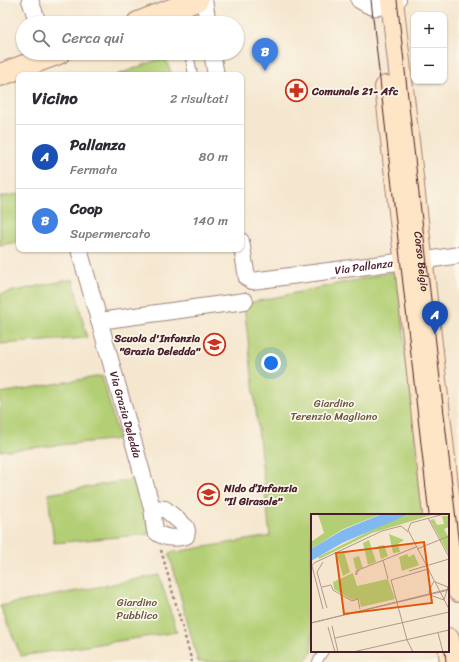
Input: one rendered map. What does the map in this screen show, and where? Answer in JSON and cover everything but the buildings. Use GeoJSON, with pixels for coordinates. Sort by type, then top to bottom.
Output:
{"type":"FeatureCollection","features":[{"type":"Feature","properties":{"kind":"main road","name":"Corso Belgio"},"geometry":{"type":"LineString","coordinates":[[383,2],[413,261],[448,514]]}},
{"type":"Feature","properties":{"kind":"main road"},"geometry":{"type":"LineString","coordinates":[[159,16],[186,7]]}},
{"type":"Feature","properties":{"kind":"main road"},"geometry":{"type":"LineString","coordinates":[[0,74],[29,70],[44,60]]}},
{"type":"Feature","properties":{"kind":"main road","name":"Corso Belgio"},"geometry":{"type":"LineString","coordinates":[[413,261],[434,514]]}},
{"type":"Feature","properties":{"kind":"main road","name":"Corso Belgio"},"geometry":{"type":"LineString","coordinates":[[449,519],[459,591]]}},
{"type":"Feature","properties":{"kind":"main road"},"geometry":{"type":"LineString","coordinates":[[449,647],[451,662]]}},
{"type":"Feature","properties":{"kind":"street"},"geometry":{"type":"LineString","coordinates":[[30,0],[36,16]]}},
{"type":"Feature","properties":{"kind":"street"},"geometry":{"type":"LineString","coordinates":[[204,0],[207,16]]}},
{"type":"Feature","properties":{"kind":"street"},"geometry":{"type":"LineString","coordinates":[[213,60],[215,72]]}},
{"type":"Feature","properties":{"kind":"street","name":"Via Grazia Deledda"},"geometry":{"type":"LineString","coordinates":[[80,252],[152,508],[155,531],[160,536]]}},
{"type":"Feature","properties":{"kind":"street","name":"Via Pallanza"},"geometry":{"type":"LineString","coordinates":[[242,252],[246,278],[252,281],[459,255]]}},
{"type":"Feature","properties":{"kind":"street"},"geometry":{"type":"LineString","coordinates":[[99,321],[245,301]]}},
{"type":"Feature","properties":{"kind":"street"},"geometry":{"type":"LineString","coordinates":[[152,508],[165,509],[186,527],[186,536],[169,538],[160,536]]}},
{"type":"Feature","properties":{"kind":"lane"},"geometry":{"type":"LineString","coordinates":[[190,60],[192,72]]}},
{"type":"Feature","properties":{"kind":"lane"},"geometry":{"type":"LineString","coordinates":[[316,662],[323,652]]}},
{"type":"Feature","properties":{"kind":"path"},"geometry":{"type":"LineString","coordinates":[[160,536],[161,553],[192,662]]}},
{"type":"Feature","properties":{"kind":"green space"},"geometry":{"type":"Polygon","coordinates":[[[157,60],[166,60],[171,72],[125,72],[157,60]]]}},
{"type":"Feature","properties":{"kind":"green space"},"geometry":{"type":"Polygon","coordinates":[[[16,194],[16,242],[0,245],[0,197],[16,194]]]}},
{"type":"Feature","properties":{"kind":"green space","name":"Giardino Terenzio Magliano"},"geometry":{"type":"Polygon","coordinates":[[[397,271],[424,514],[311,514],[312,652],[304,662],[198,662],[169,553],[270,536],[244,304],[397,271]]]}},
{"type":"Feature","properties":{"kind":"green space"},"geometry":{"type":"Polygon","coordinates":[[[73,279],[87,338],[0,344],[0,294],[73,279]]]}},
{"type":"Feature","properties":{"kind":"green space"},"geometry":{"type":"Polygon","coordinates":[[[102,376],[119,439],[0,451],[0,393],[102,376]]]}},
{"type":"Feature","properties":{"kind":"green space"},"geometry":{"type":"Polygon","coordinates":[[[135,479],[150,534],[54,543],[48,494],[135,479]]]}},
{"type":"Feature","properties":{"kind":"green space","name":"Giardino Pubblico"},"geometry":{"type":"Polygon","coordinates":[[[159,575],[177,632],[21,656],[0,606],[159,575]]]}},
{"type":"Feature","properties":{"kind":"tram line"},"geometry":{"type":"LineString","coordinates":[[371,0],[429,514]]}},
{"type":"Feature","properties":{"kind":"tram line"},"geometry":{"type":"LineString","coordinates":[[397,0],[459,546]]}},
{"type":"Feature","properties":{"kind":"tram line"},"geometry":{"type":"LineString","coordinates":[[445,652],[446,662]]}},
{"type":"Feature","properties":{"kind":"place","name":"Coop"},"geometry":{"type":"Point","coordinates":[265,71]}},
{"type":"Feature","properties":{"kind":"place","name":"Comunale 21- Afc"},"geometry":{"type":"Point","coordinates":[296,91]}},
{"type":"Feature","properties":{"kind":"place","name":"Pallanza"},"geometry":{"type":"Point","coordinates":[435,334]}},
{"type":"Feature","properties":{"kind":"place","name":"Scuola d'Infanzia \"Grazia Deledda\""},"geometry":{"type":"Point","coordinates":[215,344]}},
{"type":"Feature","properties":{"kind":"place","name":"Nido d’Infanzia \"Il Girasole\""},"geometry":{"type":"Point","coordinates":[208,494]}}]}
